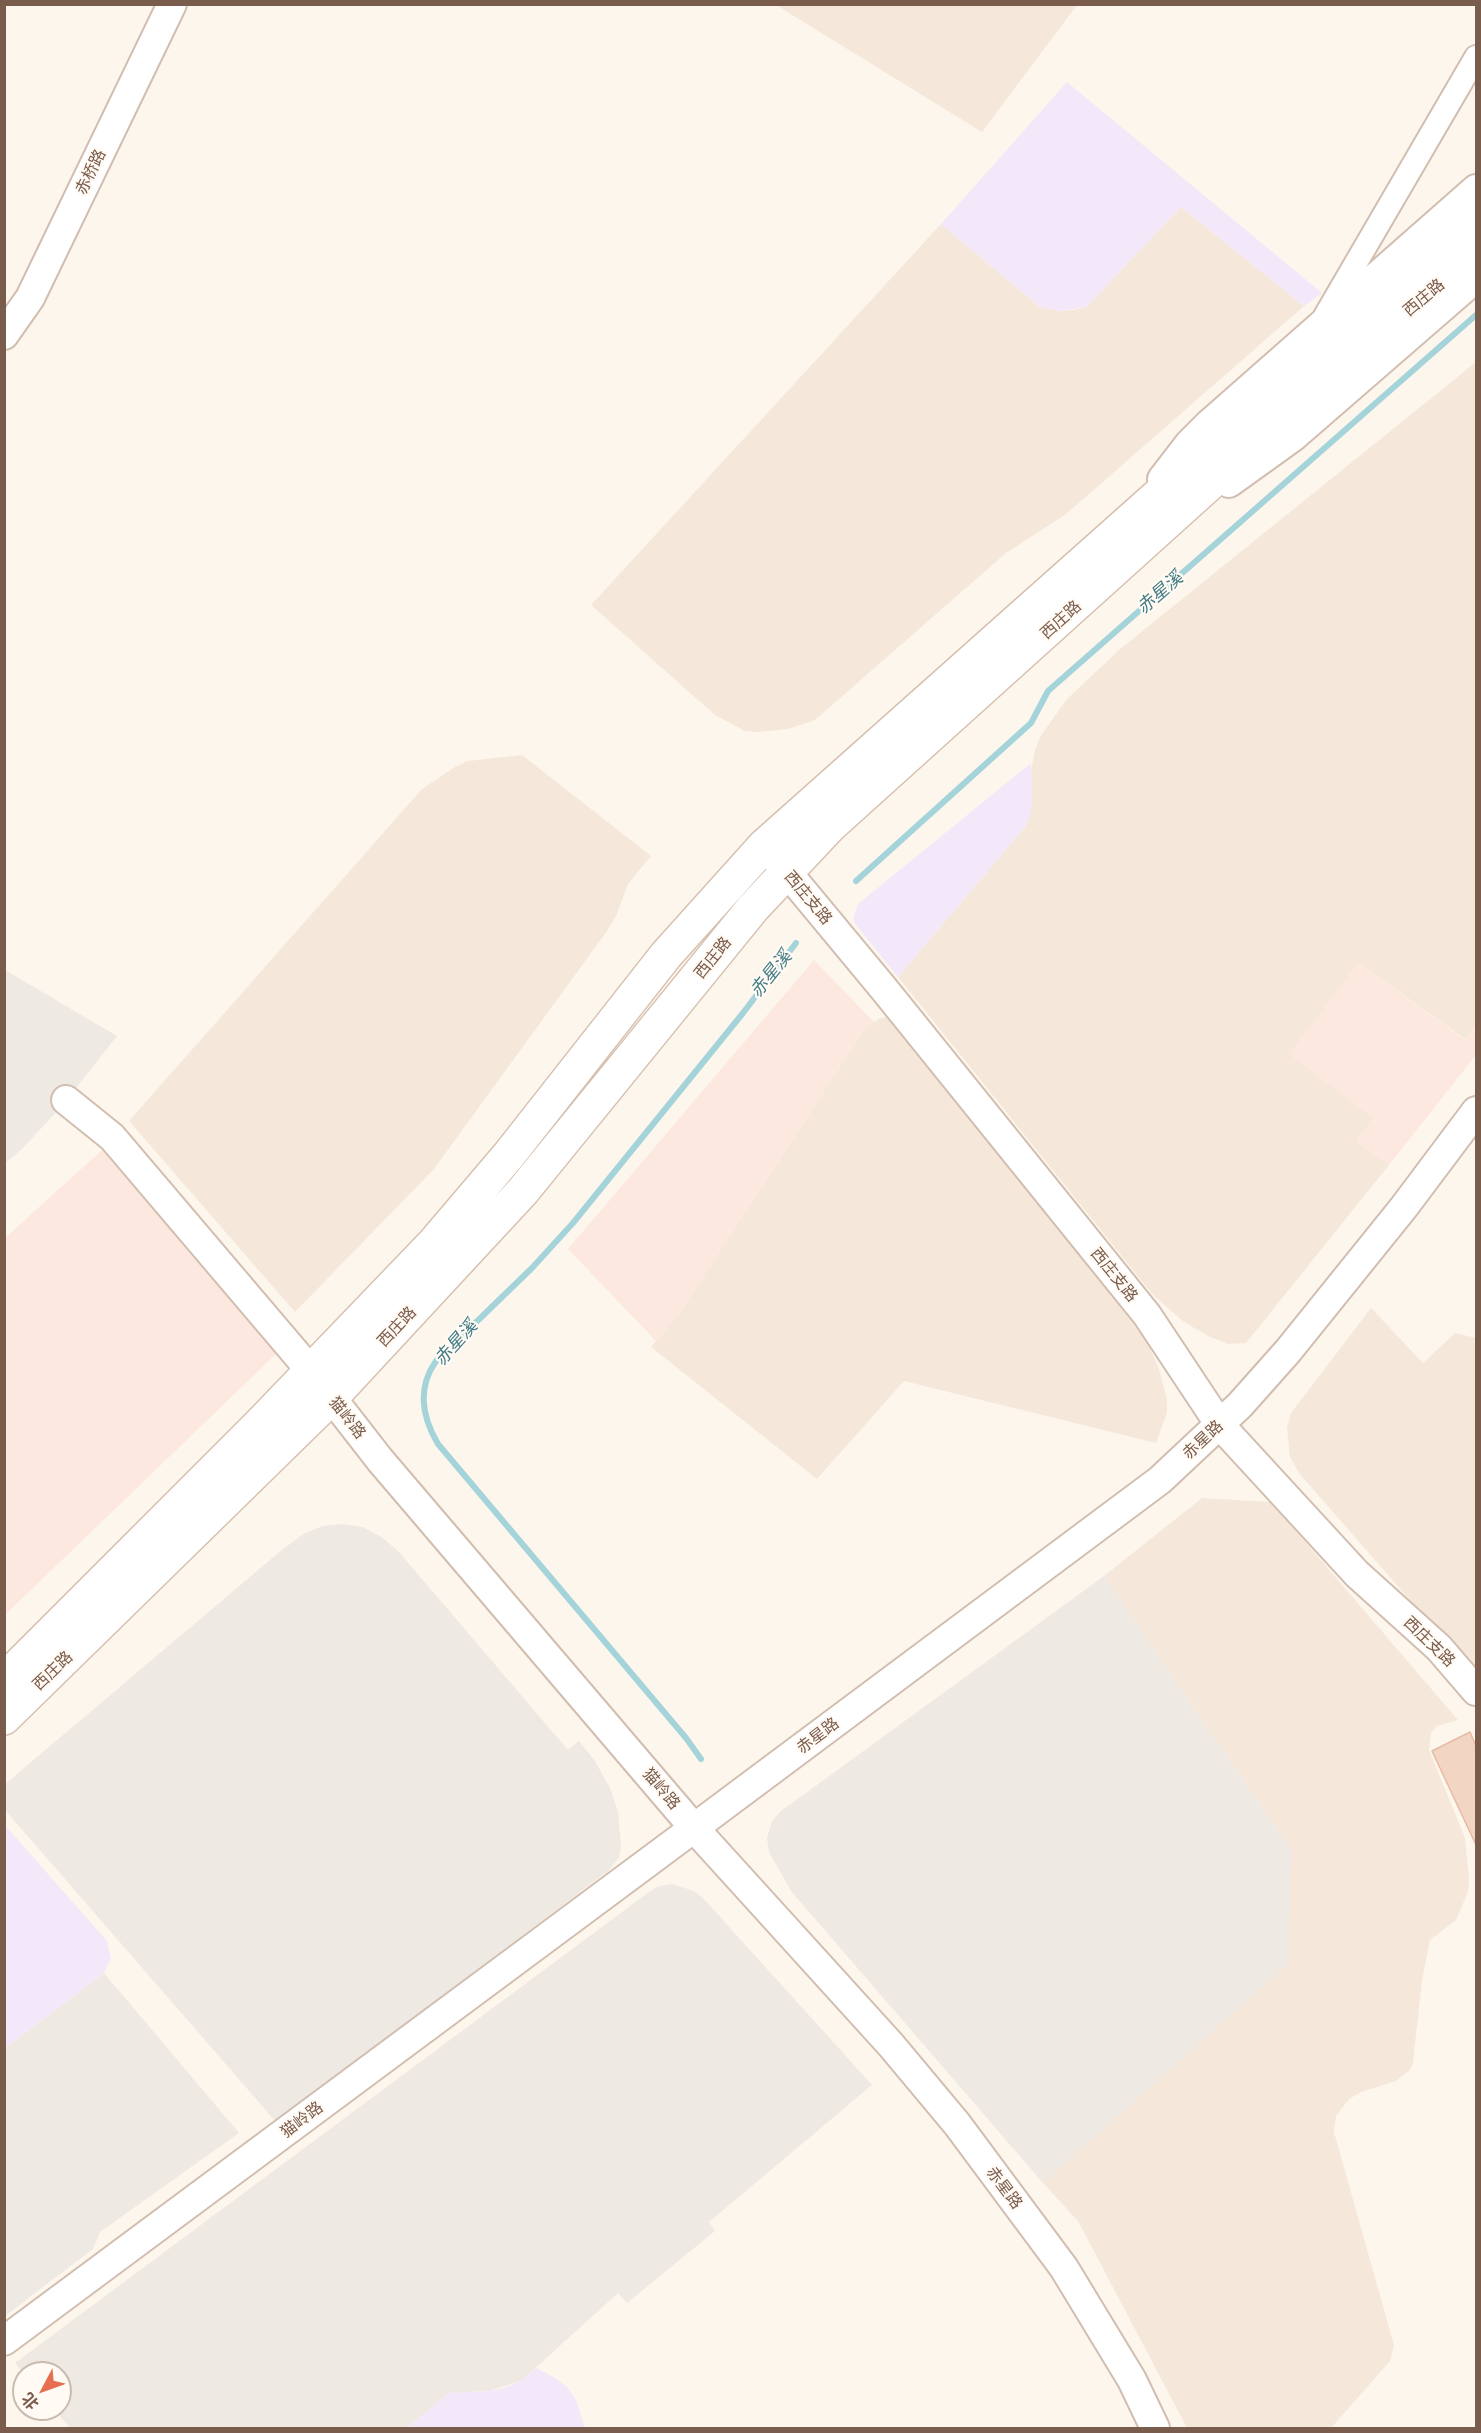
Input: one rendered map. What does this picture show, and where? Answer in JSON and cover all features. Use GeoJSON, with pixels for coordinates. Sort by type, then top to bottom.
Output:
{"type":"FeatureCollection","features":[{"type":"Feature","properties":{"kind":"main road"},"geometry":{"type":"LineString","coordinates":[[1279,404],[1476,219]]}},
{"type":"Feature","properties":{"kind":"main road","name":"西庄路"},"geometry":{"type":"LineString","coordinates":[[4,1718],[331,1398],[523,1191],[746,917],[786,871],[839,818],[1142,528],[1279,404],[1476,254]]}},
{"type":"Feature","properties":{"kind":"main road","name":"西庄路"},"geometry":{"type":"LineString","coordinates":[[4,1680],[251,1432],[452,1224],[666,955],[764,846],[1142,528]]}},
{"type":"Feature","properties":{"kind":"street","name":"赤桥路"},"geometry":{"type":"LineString","coordinates":[[4,335],[30,298],[172,4]]}},
{"type":"Feature","properties":{"kind":"street"},"geometry":{"type":"LineString","coordinates":[[1318,328],[1476,57]]}},
{"type":"Feature","properties":{"kind":"street"},"geometry":{"type":"LineString","coordinates":[[1142,528],[1189,444],[1257,380],[1476,189]]}},
{"type":"Feature","properties":{"kind":"street"},"geometry":{"type":"LineString","coordinates":[[1142,528],[1293,437],[1476,278]]}},
{"type":"Feature","properties":{"kind":"street","name":"西庄支路"},"geometry":{"type":"LineString","coordinates":[[764,846],[1147,1315],[1220,1425],[1357,1574],[1439,1648],[1476,1691]]}},
{"type":"Feature","properties":{"kind":"street","name":"猫岭路"},"geometry":{"type":"LineString","coordinates":[[4,2342],[694,1828],[380,1460],[310,1370],[112,1137],[66,1100]]}},
{"type":"Feature","properties":{"kind":"street","name":"赤星路"},"geometry":{"type":"LineString","coordinates":[[1155,2428],[1132,2380],[1070,2276],[957,2124],[891,2045],[694,1828],[1160,1480],[1220,1425],[1288,1351],[1404,1207],[1476,1111]]}},
{"type":"Feature","properties":{"kind":"shaded area"},"geometry":{"type":"Polygon","coordinates":[[[776,5],[1077,5],[982,132],[776,5]]]}},
{"type":"Feature","properties":{"kind":"shaded area"},"geometry":{"type":"Polygon","coordinates":[[[1067,82],[1322,293],[1304,306],[1181,207],[1086,307],[1061,311],[1040,307],[941,224],[1067,82]]]}},
{"type":"Feature","properties":{"kind":"shaded area"},"geometry":{"type":"Polygon","coordinates":[[[1181,207],[1304,306],[1065,515],[1006,553],[815,720],[788,729],[745,731],[715,715],[591,605],[941,224],[1040,307],[1061,311],[1086,307],[1181,207]]]}},
{"type":"Feature","properties":{"kind":"shaded area"},"geometry":{"type":"Polygon","coordinates":[[[1476,362],[1476,1025],[1466,1040],[1359,963],[1290,1054],[1374,1118],[1356,1141],[1389,1165],[1246,1343],[1228,1344],[1184,1322],[1152,1294],[898,977],[1025,827],[1032,803],[1030,776],[1035,750],[1040,737],[1066,700],[1119,650],[1476,362]]]}},
{"type":"Feature","properties":{"kind":"shaded area"},"geometry":{"type":"Polygon","coordinates":[[[522,755],[651,856],[628,884],[616,916],[607,931],[434,1169],[295,1312],[129,1121],[422,789],[468,761],[522,755]]]}},
{"type":"Feature","properties":{"kind":"shaded area"},"geometry":{"type":"Polygon","coordinates":[[[1031,763],[1032,803],[1030,817],[1025,827],[898,977],[856,925],[853,919],[858,904],[1031,763]]]}},
{"type":"Feature","properties":{"kind":"shaded area"},"geometry":{"type":"Polygon","coordinates":[[[814,960],[874,1022],[865,1028],[680,1312],[656,1341],[568,1249],[814,960]]]}},
{"type":"Feature","properties":{"kind":"shaded area"},"geometry":{"type":"Polygon","coordinates":[[[1359,963],[1465,1040],[1476,1025],[1476,1055],[1389,1165],[1356,1141],[1374,1118],[1289,1054],[1359,963]]]}},
{"type":"Feature","properties":{"kind":"shaded area"},"geometry":{"type":"Polygon","coordinates":[[[5,970],[117,1036],[62,1106],[22,1149],[5,1163],[5,970]]]}},
{"type":"Feature","properties":{"kind":"shaded area"},"geometry":{"type":"Polygon","coordinates":[[[886,1017],[896,1026],[1147,1341],[1159,1369],[1167,1400],[1167,1413],[1156,1443],[904,1381],[817,1479],[651,1347],[680,1312],[865,1028],[880,1018],[886,1017]]]}},
{"type":"Feature","properties":{"kind":"shaded area"},"geometry":{"type":"Polygon","coordinates":[[[102,1150],[277,1353],[5,1615],[5,1238],[102,1150]]]}},
{"type":"Feature","properties":{"kind":"shaded area"},"geometry":{"type":"Polygon","coordinates":[[[1371,1308],[1423,1363],[1455,1333],[1476,1338],[1476,1676],[1299,1473],[1290,1457],[1287,1428],[1291,1413],[1371,1308]]]}},
{"type":"Feature","properties":{"kind":"shaded area"},"geometry":{"type":"Polygon","coordinates":[[[1202,1498],[1271,1502],[1458,1720],[1437,1726],[1431,1733],[1429,1750],[1465,1838],[1468,1892],[1456,1920],[1430,1940],[1410,2070],[1396,2081],[1361,2092],[1349,2099],[1336,2116],[1334,2132],[1394,2345],[1390,2361],[1331,2428],[1187,2428],[1078,2221],[1043,2183],[1288,1963],[1291,1850],[1104,1576],[1202,1498]]]}},
{"type":"Feature","properties":{"kind":"shaded area"},"geometry":{"type":"Polygon","coordinates":[[[343,1524],[363,1527],[383,1538],[398,1551],[568,1750],[579,1741],[595,1761],[610,1788],[618,1812],[621,1845],[619,1858],[609,1870],[276,2122],[5,1810],[4,1785],[283,1549],[305,1533],[323,1526],[343,1524]]]}},
{"type":"Feature","properties":{"kind":"shaded area"},"geometry":{"type":"Polygon","coordinates":[[[1104,1576],[1291,1850],[1289,1963],[1043,2183],[791,1891],[769,1852],[767,1838],[772,1821],[781,1811],[1104,1576]]]}},
{"type":"Feature","properties":{"kind":"shaded area"},"geometry":{"type":"Polygon","coordinates":[[[4,1824],[107,1941],[111,1958],[104,1973],[5,2048],[4,1824]]]}},
{"type":"Feature","properties":{"kind":"shaded area"},"geometry":{"type":"Polygon","coordinates":[[[672,1884],[694,1891],[703,1898],[872,2085],[709,2222],[715,2231],[627,2303],[618,2293],[521,2381],[489,2391],[449,2393],[407,2428],[70,2428],[64,2421],[72,2421],[72,2361],[18,2361],[659,1886],[672,1884]]]}},
{"type":"Feature","properties":{"kind":"shaded area"},"geometry":{"type":"Polygon","coordinates":[[[104,1973],[239,2133],[100,2232],[93,2249],[5,2316],[5,2048],[104,1973]]]}},
{"type":"Feature","properties":{"kind":"shaded area"},"geometry":{"type":"Polygon","coordinates":[[[536,2368],[567,2387],[576,2400],[585,2428],[407,2428],[449,2393],[504,2388],[521,2381],[536,2368]]]}},
{"type":"Feature","properties":{"kind":"building"},"geometry":{"type":"Polygon","coordinates":[[[1470,1732],[1476,1746],[1476,1845],[1432,1751],[1470,1732]]]}},
{"type":"Feature","properties":{"kind":"waterway","name":"赤星溪"},"geometry":{"type":"LineString","coordinates":[[856,881],[1031,723],[1048,691],[1476,315]]}},
{"type":"Feature","properties":{"kind":"waterway","name":"赤星溪"},"geometry":{"type":"LineString","coordinates":[[701,1759],[686,1738],[438,1444],[425,1413],[424,1392],[430,1371],[436,1361],[532,1268],[573,1223],[743,1013],[796,943]]}}]}
